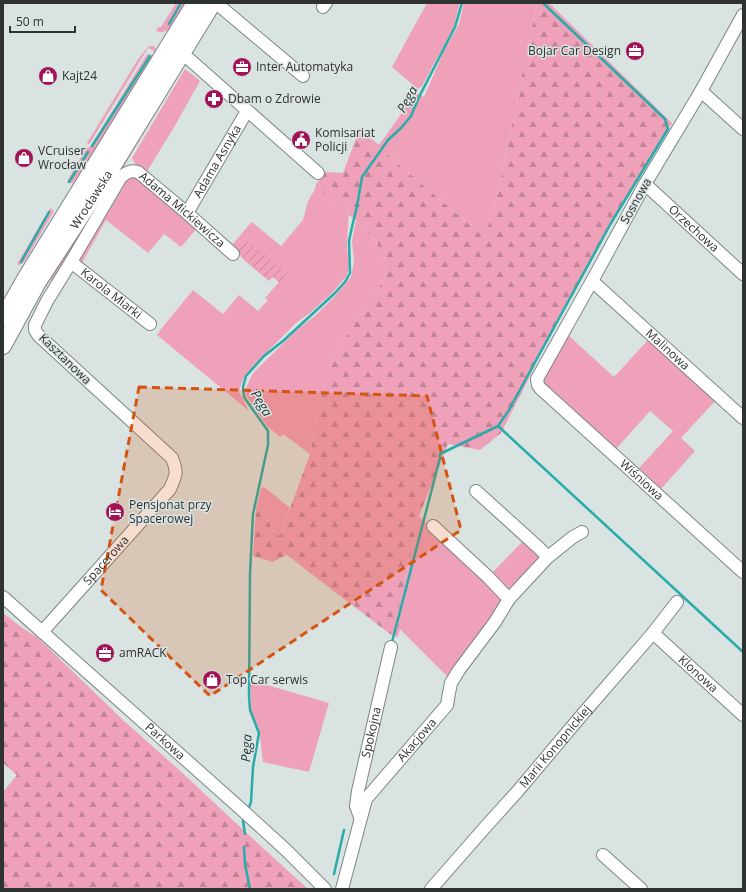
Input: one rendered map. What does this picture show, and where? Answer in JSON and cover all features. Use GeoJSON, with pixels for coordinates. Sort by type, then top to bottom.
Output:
{"type":"FeatureCollection","features":[{"type":"Feature","properties":{"kind":"main road","name":"Wrocławska"},"geometry":{"type":"LineString","coordinates":[[3,346],[38,282],[100,187],[175,51],[195,3]]}},
{"type":"Feature","properties":{"kind":"main road","name":"Wrocławska"},"geometry":{"type":"LineString","coordinates":[[3,318],[29,273],[175,51],[215,3]]}},
{"type":"Feature","properties":{"kind":"street","name":"Wrocławska"},"geometry":{"type":"LineString","coordinates":[[215,3],[303,76]]}},
{"type":"Feature","properties":{"kind":"street","name":"Sosnowa"},"geometry":{"type":"LineString","coordinates":[[540,388],[537,379],[644,184],[701,91],[743,15]]}},
{"type":"Feature","properties":{"kind":"street"},"geometry":{"type":"LineString","coordinates":[[175,51],[189,60],[215,82],[318,173]]}},
{"type":"Feature","properties":{"kind":"street"},"geometry":{"type":"LineString","coordinates":[[701,91],[743,129]]}},
{"type":"Feature","properties":{"kind":"street","name":"Adama Asnyka"},"geometry":{"type":"LineString","coordinates":[[187,213],[247,111]]}},
{"type":"Feature","properties":{"kind":"street","name":"Adama Mickiewicza"},"geometry":{"type":"LineString","coordinates":[[129,172],[138,172],[233,254]]}},
{"type":"Feature","properties":{"kind":"street","name":"Kasztanowa"},"geometry":{"type":"LineString","coordinates":[[129,172],[121,176],[47,301],[35,325],[35,330],[50,347],[172,458],[176,468],[175,476],[170,489]]}},
{"type":"Feature","properties":{"kind":"street","name":"Orzechowa"},"geometry":{"type":"LineString","coordinates":[[644,184],[743,274]]}},
{"type":"Feature","properties":{"kind":"street","name":"Karola Miarki"},"geometry":{"type":"LineString","coordinates":[[71,262],[150,324]]}},
{"type":"Feature","properties":{"kind":"street","name":"Malinowa"},"geometry":{"type":"LineString","coordinates":[[592,281],[743,418]]}},
{"type":"Feature","properties":{"kind":"street","name":"Wiśniowa"},"geometry":{"type":"LineString","coordinates":[[540,388],[743,572]]}},
{"type":"Feature","properties":{"kind":"street","name":"Spacerowa"},"geometry":{"type":"LineString","coordinates":[[42,632],[170,489]]}},
{"type":"Feature","properties":{"kind":"street"},"geometry":{"type":"LineString","coordinates":[[476,491],[548,557]]}},
{"type":"Feature","properties":{"kind":"street"},"geometry":{"type":"LineString","coordinates":[[433,526],[488,577],[509,600]]}},
{"type":"Feature","properties":{"kind":"street","name":"Akacjowa"},"geometry":{"type":"LineString","coordinates":[[342,889],[366,799],[448,705],[448,693],[451,683],[509,600],[548,557],[573,537],[582,532]]}},
{"type":"Feature","properties":{"kind":"street","name":"Parkowa"},"geometry":{"type":"LineString","coordinates":[[3,597],[286,850],[325,889]]}},
{"type":"Feature","properties":{"kind":"street","name":"Marii Konopnickiej"},"geometry":{"type":"LineString","coordinates":[[430,889],[517,792],[653,633],[677,602]]}},
{"type":"Feature","properties":{"kind":"street","name":"Klonowa"},"geometry":{"type":"LineString","coordinates":[[653,633],[743,715]]}},
{"type":"Feature","properties":{"kind":"street","name":"Spokojna"},"geometry":{"type":"LineString","coordinates":[[360,819],[356,806],[358,791],[391,646]]}},
{"type":"Feature","properties":{"kind":"street"},"geometry":{"type":"LineString","coordinates":[[603,855],[641,889]]}},
{"type":"Feature","properties":{"kind":"highlighted area"},"geometry":{"type":"Polygon","coordinates":[[[139,387],[427,396],[461,530],[210,696],[101,590],[139,387]]]}},
{"type":"Feature","properties":{"kind":"green space"},"geometry":{"type":"Polygon","coordinates":[[[176,3],[186,3],[171,28],[161,32],[156,31],[158,27],[161,27],[176,3]]]}},
{"type":"Feature","properties":{"kind":"green space"},"geometry":{"type":"Polygon","coordinates":[[[427,3],[460,3],[453,29],[422,86],[418,89],[392,67],[427,3]]]}},
{"type":"Feature","properties":{"kind":"green space"},"geometry":{"type":"Polygon","coordinates":[[[464,3],[537,3],[494,210],[484,237],[383,151],[357,136],[359,129],[379,145],[416,93],[424,97],[443,53],[459,24],[464,3]]]}},
{"type":"Feature","properties":{"kind":"green space"},"geometry":{"type":"Polygon","coordinates":[[[537,3],[549,3],[672,123],[590,260],[568,303],[547,338],[501,433],[480,450],[448,444],[419,516],[397,618],[400,629],[398,637],[390,634],[287,555],[272,562],[253,556],[256,509],[266,512],[271,528],[280,536],[310,454],[320,399],[333,356],[384,280],[387,263],[375,240],[356,220],[349,215],[349,209],[321,191],[318,182],[326,172],[343,173],[357,136],[383,151],[484,237],[494,210],[537,3]]]}},
{"type":"Feature","properties":{"kind":"green space"},"geometry":{"type":"Polygon","coordinates":[[[150,46],[154,46],[157,51],[156,52],[148,48],[150,46]]]}},
{"type":"Feature","properties":{"kind":"green space"},"geometry":{"type":"Polygon","coordinates":[[[148,48],[88,144],[87,143],[137,61],[148,48]]]}},
{"type":"Feature","properties":{"kind":"green space"},"geometry":{"type":"Polygon","coordinates":[[[147,54],[154,56],[92,155],[73,183],[69,183],[67,181],[86,149],[91,146],[147,54]]]}},
{"type":"Feature","properties":{"kind":"green space"},"geometry":{"type":"Polygon","coordinates":[[[185,69],[200,81],[146,173],[138,169],[132,158],[185,69]]]}},
{"type":"Feature","properties":{"kind":"green space"},"geometry":{"type":"Polygon","coordinates":[[[178,76],[54,283],[51,280],[58,263],[178,76]]]}},
{"type":"Feature","properties":{"kind":"green space"},"geometry":{"type":"Polygon","coordinates":[[[133,174],[197,228],[181,247],[164,234],[148,253],[106,220],[83,261],[84,268],[79,262],[78,257],[123,180],[133,174]]]}},
{"type":"Feature","properties":{"kind":"green space"},"geometry":{"type":"Polygon","coordinates":[[[318,182],[321,191],[349,209],[347,246],[349,268],[346,277],[331,294],[296,323],[253,366],[242,381],[239,392],[249,411],[157,335],[193,290],[223,314],[239,295],[258,311],[268,300],[265,298],[279,282],[273,277],[269,281],[245,261],[231,246],[252,222],[281,246],[303,220],[308,201],[318,182]]]}},
{"type":"Feature","properties":{"kind":"green space"},"geometry":{"type":"Polygon","coordinates":[[[50,208],[54,211],[26,259],[22,264],[18,265],[17,264],[50,208]]]}},
{"type":"Feature","properties":{"kind":"green space"},"geometry":{"type":"Polygon","coordinates":[[[356,220],[375,240],[387,263],[384,280],[333,356],[320,399],[310,454],[283,434],[280,437],[268,427],[246,396],[245,390],[253,373],[298,329],[315,316],[351,277],[354,262],[352,241],[356,220]]]}},
{"type":"Feature","properties":{"kind":"green space"},"geometry":{"type":"Polygon","coordinates":[[[247,241],[287,273],[279,282],[273,277],[269,280],[238,252],[247,241]]]}},
{"type":"Feature","properties":{"kind":"green space"},"geometry":{"type":"Polygon","coordinates":[[[568,335],[614,377],[648,340],[717,399],[681,438],[695,451],[661,489],[639,468],[673,431],[650,411],[615,450],[543,383],[543,378],[568,335]]]}},
{"type":"Feature","properties":{"kind":"green space"},"geometry":{"type":"Polygon","coordinates":[[[264,487],[290,508],[280,536],[271,528],[266,512],[256,509],[261,488],[264,487]]]}},
{"type":"Feature","properties":{"kind":"green space"},"geometry":{"type":"Polygon","coordinates":[[[419,516],[486,580],[501,597],[501,606],[449,678],[400,629],[397,618],[419,516]]]}},
{"type":"Feature","properties":{"kind":"green space"},"geometry":{"type":"Polygon","coordinates":[[[524,540],[543,557],[510,589],[505,591],[489,576],[524,540]]]}},
{"type":"Feature","properties":{"kind":"green space"},"geometry":{"type":"Polygon","coordinates":[[[3,613],[38,638],[124,721],[308,889],[3,889],[3,792],[17,775],[3,763],[3,613]]]}},
{"type":"Feature","properties":{"kind":"green space"},"geometry":{"type":"Polygon","coordinates":[[[250,680],[329,703],[309,772],[263,762],[259,728],[251,712],[250,680]]]}},
{"type":"Feature","properties":{"kind":"waterway"},"geometry":{"type":"LineString","coordinates":[[169,24],[181,3]]}},
{"type":"Feature","properties":{"kind":"waterway","name":"Pęga"},"geometry":{"type":"LineString","coordinates":[[248,810],[251,802],[253,767],[259,733],[250,710],[249,696],[250,574],[253,514],[268,445],[268,431],[244,397],[243,387],[246,376],[264,356],[283,341],[345,282],[350,273],[349,241],[362,177],[388,140],[411,116],[419,97],[455,27],[462,3]]}},
{"type":"Feature","properties":{"kind":"waterway"},"geometry":{"type":"LineString","coordinates":[[392,642],[440,454],[498,426],[509,410],[611,223],[668,129],[665,119],[543,3]]}},
{"type":"Feature","properties":{"kind":"waterway"},"geometry":{"type":"LineString","coordinates":[[92,146],[150,56]]}},
{"type":"Feature","properties":{"kind":"waterway"},"geometry":{"type":"LineString","coordinates":[[69,182],[88,152]]}},
{"type":"Feature","properties":{"kind":"waterway"},"geometry":{"type":"LineString","coordinates":[[21,262],[49,212]]}},
{"type":"Feature","properties":{"kind":"waterway"},"geometry":{"type":"LineString","coordinates":[[498,426],[743,652]]}},
{"type":"Feature","properties":{"kind":"waterway","name":"Pęga"},"geometry":{"type":"LineString","coordinates":[[244,818],[245,834]]}},
{"type":"Feature","properties":{"kind":"waterway"},"geometry":{"type":"LineString","coordinates":[[334,874],[344,830]]}},
{"type":"Feature","properties":{"kind":"waterway","name":"Pęga"},"geometry":{"type":"LineString","coordinates":[[244,847],[245,864],[250,889]]}},
{"type":"Feature","properties":{"kind":"place","name":"Bojar Car Design"},"geometry":{"type":"Point","coordinates":[635,51]}},
{"type":"Feature","properties":{"kind":"place","name":"Inter Automatyka"},"geometry":{"type":"Point","coordinates":[242,67]}},
{"type":"Feature","properties":{"kind":"place","name":"Kajt24"},"geometry":{"type":"Point","coordinates":[48,76]}},
{"type":"Feature","properties":{"kind":"place","name":"Dbam o Zdrowie"},"geometry":{"type":"Point","coordinates":[214,99]}},
{"type":"Feature","properties":{"kind":"place","name":"Komisariat Policji"},"geometry":{"type":"Point","coordinates":[301,140]}},
{"type":"Feature","properties":{"kind":"place","name":"VCruiser Wrocław"},"geometry":{"type":"Point","coordinates":[24,158]}},
{"type":"Feature","properties":{"kind":"place","name":"Pensjonat przy Spacerowej"},"geometry":{"type":"Point","coordinates":[115,512]}},
{"type":"Feature","properties":{"kind":"place","name":"amRACK"},"geometry":{"type":"Point","coordinates":[105,653]}},
{"type":"Feature","properties":{"kind":"place","name":"Top Car serwis"},"geometry":{"type":"Point","coordinates":[212,680]}}]}
